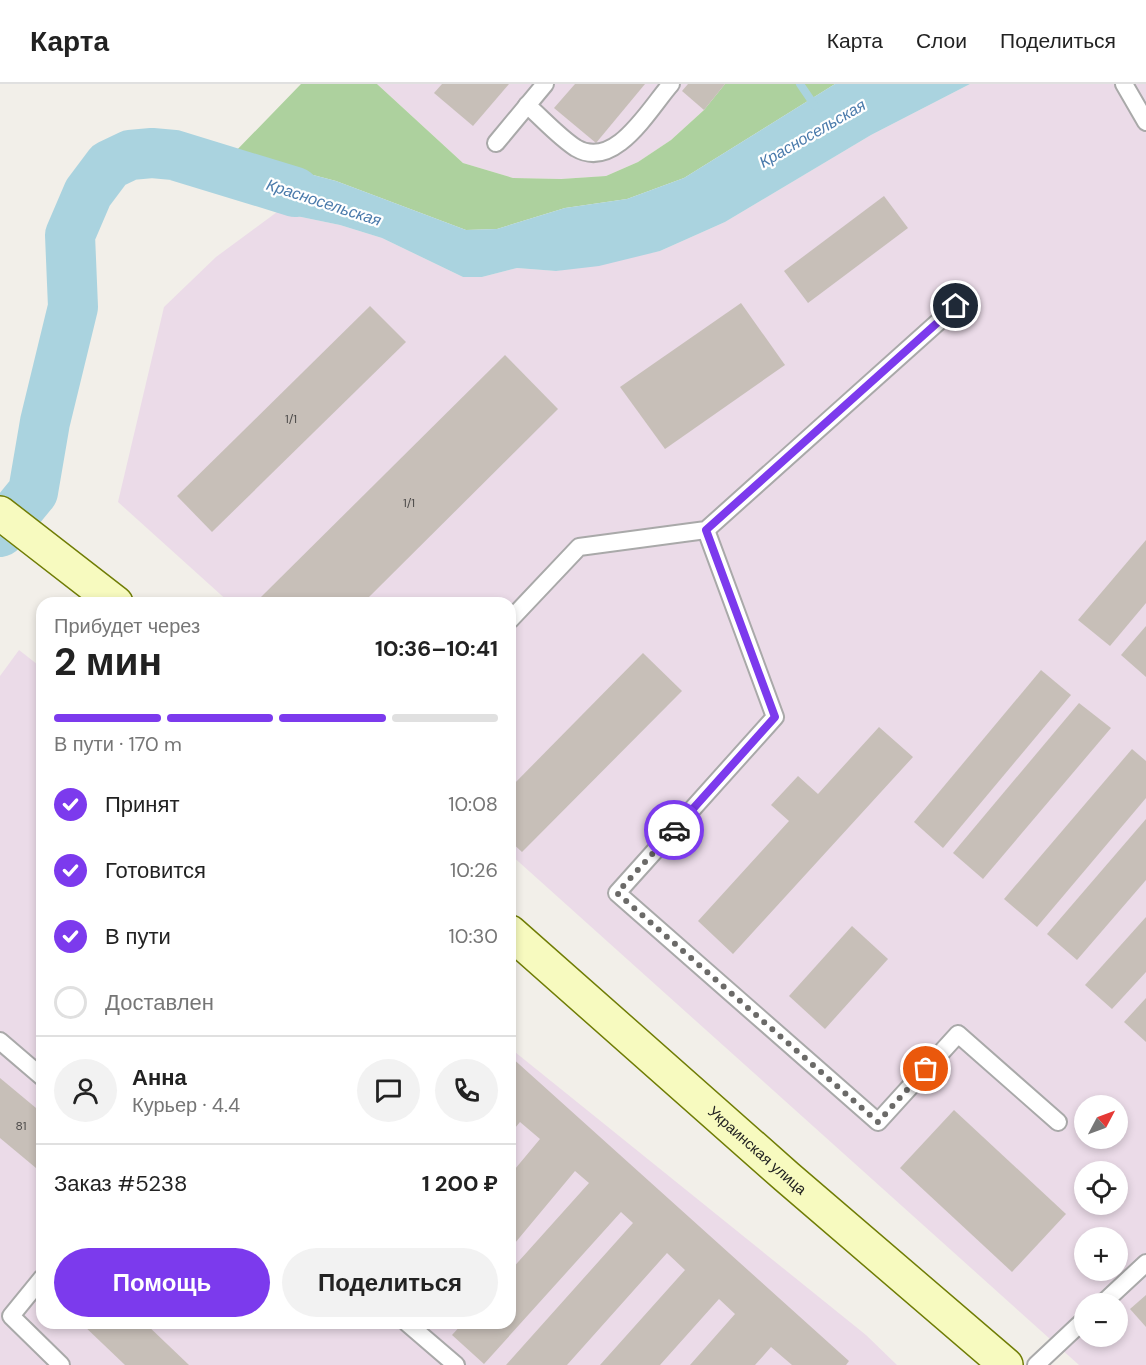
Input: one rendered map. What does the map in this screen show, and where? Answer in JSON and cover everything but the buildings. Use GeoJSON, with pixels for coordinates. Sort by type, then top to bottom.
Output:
{"type":"FeatureCollection","features":[{"type":"Feature","properties":{"kind":"main road"},"geometry":{"type":"LineString","coordinates":[[0,513],[105,595]]}},
{"type":"Feature","properties":{"kind":"main road","name":"Украинская улица"},"geometry":{"type":"LineString","coordinates":[[516,937],[787,1178],[1006,1365]]}},
{"type":"Feature","properties":{"kind":"lane"},"geometry":{"type":"LineString","coordinates":[[496,143],[545,84]]}},
{"type":"Feature","properties":{"kind":"lane"},"geometry":{"type":"LineString","coordinates":[[527,105],[575,147],[589,154],[601,154],[614,148],[671,84]]}},
{"type":"Feature","properties":{"kind":"lane"},"geometry":{"type":"LineString","coordinates":[[1124,84],[1146,123]]}},
{"type":"Feature","properties":{"kind":"lane"},"geometry":{"type":"LineString","coordinates":[[516,614],[579,547],[706,530],[956,306]]}},
{"type":"Feature","properties":{"kind":"lane"},"geometry":{"type":"LineString","coordinates":[[706,530],[775,717],[617,893],[878,1122],[958,1034],[1058,1122]]}},
{"type":"Feature","properties":{"kind":"lane"},"geometry":{"type":"LineString","coordinates":[[0,1041],[36,1072]]}},
{"type":"Feature","properties":{"kind":"lane"},"geometry":{"type":"LineString","coordinates":[[1114,1293],[1146,1263]]}},
{"type":"Feature","properties":{"kind":"lane"},"geometry":{"type":"LineString","coordinates":[[36,1285],[5,1321],[61,1365]]}},
{"type":"Feature","properties":{"kind":"lane"},"geometry":{"type":"LineString","coordinates":[[414,1329],[456,1365]]}},
{"type":"Feature","properties":{"kind":"lane"},"geometry":{"type":"LineString","coordinates":[[1036,1365],[1074,1329]]}},
{"type":"Feature","properties":{"kind":"shaded area"},"geometry":{"type":"Polygon","coordinates":[[[377,84],[725,84],[704,110],[671,140],[638,162],[606,176],[561,179],[513,178],[463,163],[377,84]]]}},
{"type":"Feature","properties":{"kind":"shaded area"},"geometry":{"type":"Polygon","coordinates":[[[970,84],[1146,84],[1146,1365],[1079,1365],[516,859],[516,597],[223,597],[118,502],[164,307],[216,257],[277,212],[340,225],[382,238],[463,277],[482,277],[517,268],[556,271],[660,251],[725,222],[871,135],[970,84]]]}},
{"type":"Feature","properties":{"kind":"shaded area"},"geometry":{"type":"Polygon","coordinates":[[[19,650],[36,663],[36,1329],[516,1329],[516,1053],[866,1335],[897,1365],[0,1365],[0,676],[19,650]]]}},
{"type":"Feature","properties":{"kind":"green space"},"geometry":{"type":"Polygon","coordinates":[[[301,84],[377,84],[463,163],[513,178],[561,179],[606,176],[638,162],[671,140],[704,110],[725,84],[835,84],[684,178],[627,199],[565,208],[497,229],[466,230],[336,181],[233,154],[301,84]]]}},
{"type":"Feature","properties":{"kind":"water"},"geometry":{"type":"Polygon","coordinates":[[[835,84],[970,84],[871,135],[725,222],[660,251],[599,266],[556,271],[517,268],[482,277],[463,277],[382,238],[340,225],[277,212],[224,194],[233,154],[336,181],[466,230],[497,229],[565,208],[627,199],[684,178],[835,84]]]}},
{"type":"Feature","properties":{"kind":"waterway"},"geometry":{"type":"LineString","coordinates":[[800,84],[815,106]]}},
{"type":"Feature","properties":{"kind":"waterway","name":"Красносельская"},"geometry":{"type":"LineString","coordinates":[[0,532],[33,492],[45,422],[73,307],[70,235],[88,193],[109,165],[130,155],[152,153],[174,155],[295,192]]}},
{"type":"Feature","properties":{"kind":"way so far"},"geometry":{"type":"LineString","coordinates":[[674,830],[617,893],[878,1122],[926,1069]]}},
{"type":"Feature","properties":{"kind":"route"},"geometry":{"type":"LineString","coordinates":[[674,830],[775,717],[706,530],[956,306]]}}]}
